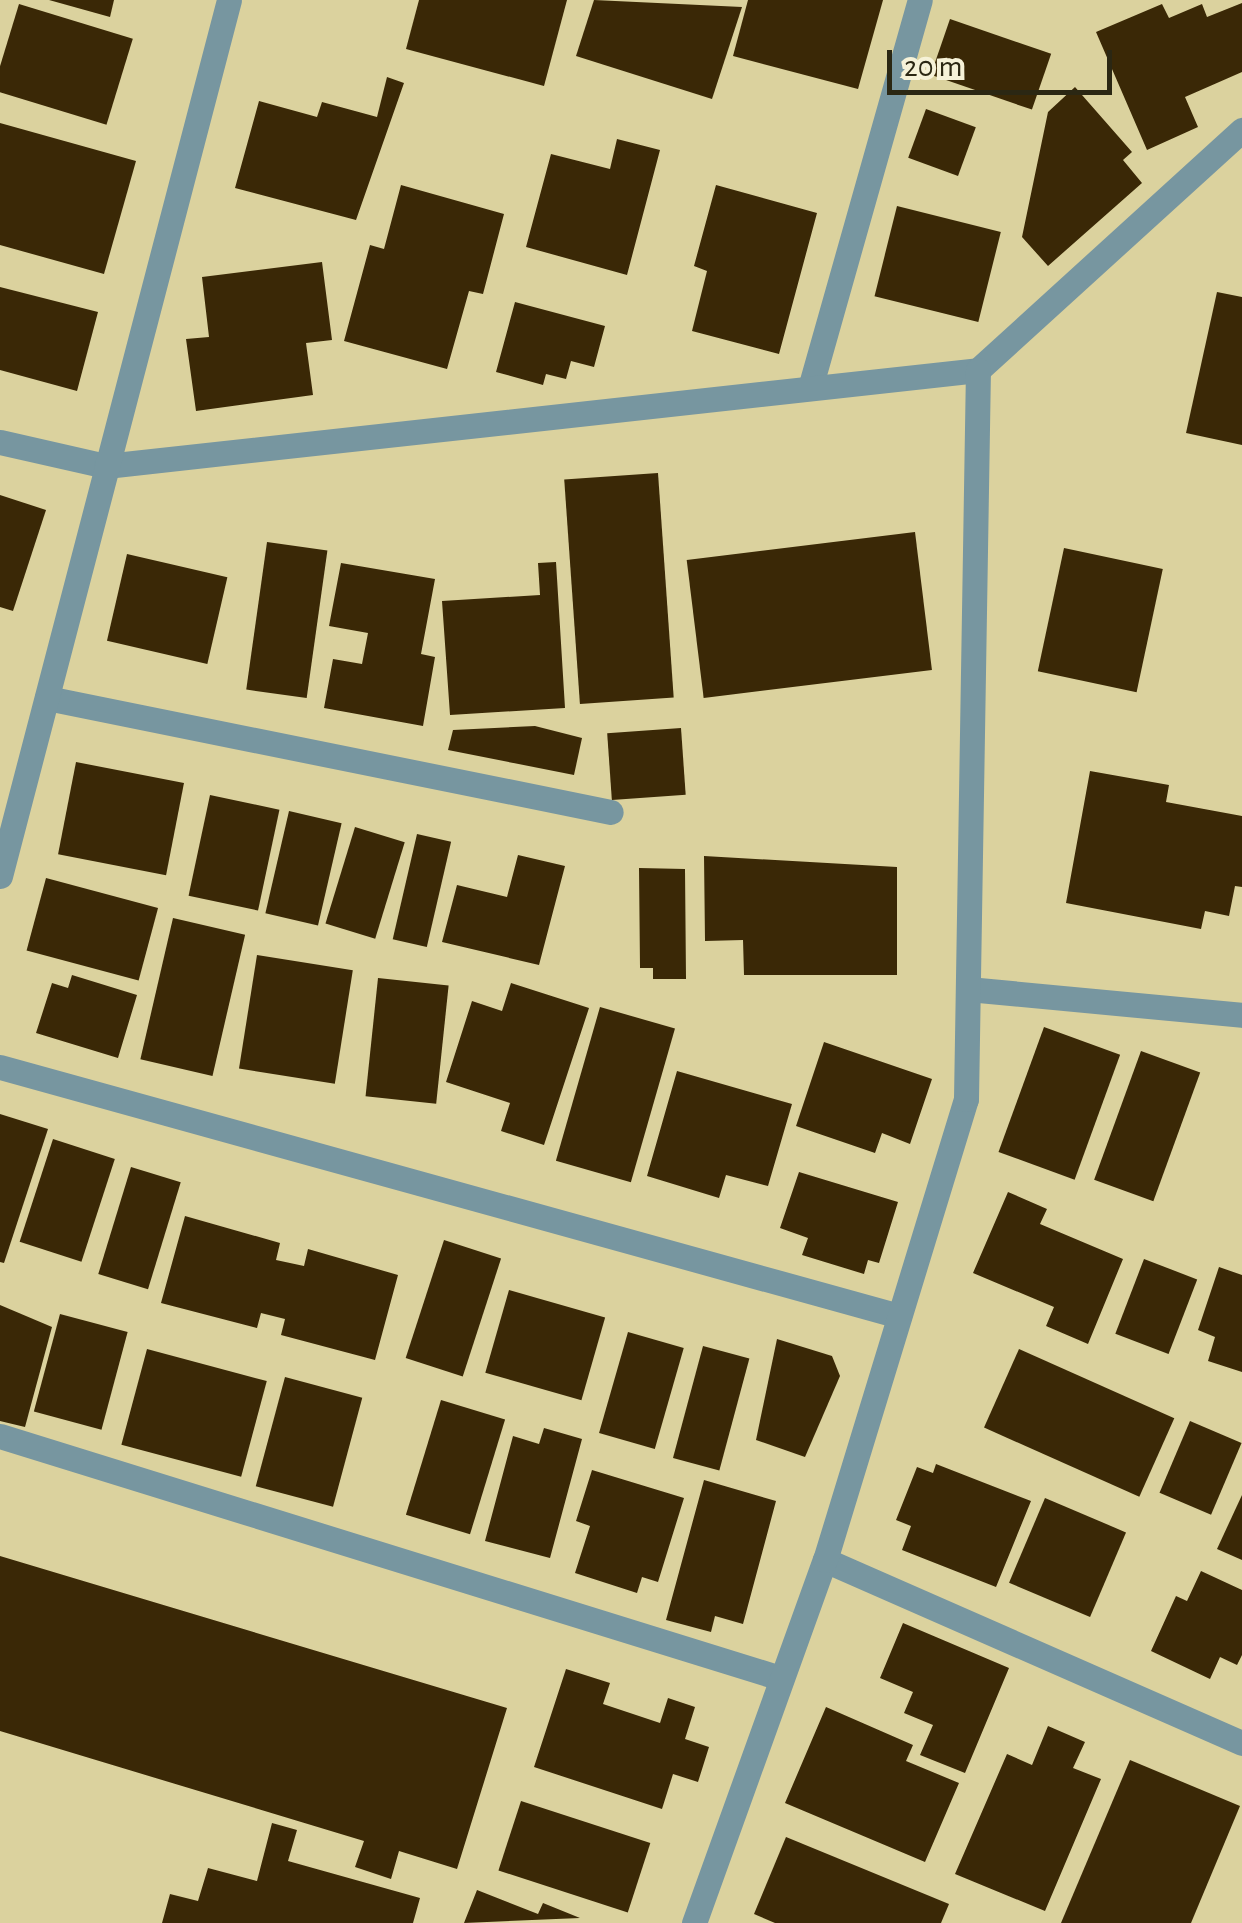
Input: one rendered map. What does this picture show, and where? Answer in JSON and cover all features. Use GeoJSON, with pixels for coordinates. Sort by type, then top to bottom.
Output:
{"type":"FeatureCollection","features":[{"type":"Feature","properties":{"kind":"street"},"geometry":{"type":"LineString","coordinates":[[0,876],[228,0]]}},
{"type":"Feature","properties":{"kind":"street"},"geometry":{"type":"LineString","coordinates":[[810,388],[920,0]]}},
{"type":"Feature","properties":{"kind":"street"},"geometry":{"type":"LineString","coordinates":[[0,442],[106,466],[978,370],[1242,130]]}},
{"type":"Feature","properties":{"kind":"street"},"geometry":{"type":"LineString","coordinates":[[694,1923],[777,1677],[825,1560],[966,1099],[978,370]]}},
{"type":"Feature","properties":{"kind":"street"},"geometry":{"type":"LineString","coordinates":[[47,698],[611,812]]}},
{"type":"Feature","properties":{"kind":"street"},"geometry":{"type":"LineString","coordinates":[[968,989],[1242,1015]]}},
{"type":"Feature","properties":{"kind":"street"},"geometry":{"type":"LineString","coordinates":[[0,1067],[899,1316]]}},
{"type":"Feature","properties":{"kind":"street"},"geometry":{"type":"LineString","coordinates":[[0,1436],[777,1677]]}},
{"type":"Feature","properties":{"kind":"street"},"geometry":{"type":"LineString","coordinates":[[825,1560],[1242,1743]]}},
{"type":"Feature","properties":{"kind":"building"},"geometry":{"type":"Polygon","coordinates":[[[49,0],[114,0],[110,17],[49,0]]]}},
{"type":"Feature","properties":{"kind":"building"},"geometry":{"type":"Polygon","coordinates":[[[419,0],[567,0],[544,86],[406,49],[419,0]]]}},
{"type":"Feature","properties":{"kind":"building"},"geometry":{"type":"Polygon","coordinates":[[[594,0],[742,7],[712,99],[576,56],[594,0]]]}},
{"type":"Feature","properties":{"kind":"building"},"geometry":{"type":"Polygon","coordinates":[[[748,0],[883,0],[858,89],[733,56],[748,0]]]}},
{"type":"Feature","properties":{"kind":"building"},"geometry":{"type":"Polygon","coordinates":[[[1242,3],[1242,72],[1185,97],[1198,127],[1147,150],[1096,32],[1162,4],[1169,18],[1202,4],[1207,17],[1242,3]]]}},
{"type":"Feature","properties":{"kind":"building"},"geometry":{"type":"Polygon","coordinates":[[[19,4],[133,39],[106,125],[0,92],[0,66],[19,4]]]}},
{"type":"Feature","properties":{"kind":"building"},"geometry":{"type":"Polygon","coordinates":[[[950,19],[1051,54],[1032,110],[931,75],[950,19]]]}},
{"type":"Feature","properties":{"kind":"building"},"geometry":{"type":"Polygon","coordinates":[[[387,77],[404,83],[356,220],[235,188],[259,101],[317,117],[322,102],[377,117],[387,77]]]}},
{"type":"Feature","properties":{"kind":"building"},"geometry":{"type":"Polygon","coordinates":[[[1075,87],[1132,152],[1123,160],[1142,183],[1048,266],[1022,237],[1048,112],[1075,87]]]}},
{"type":"Feature","properties":{"kind":"building"},"geometry":{"type":"Polygon","coordinates":[[[926,109],[976,127],[958,176],[908,158],[926,109]]]}},
{"type":"Feature","properties":{"kind":"building"},"geometry":{"type":"Polygon","coordinates":[[[0,123],[136,161],[104,274],[0,245],[0,123]]]}},
{"type":"Feature","properties":{"kind":"building"},"geometry":{"type":"Polygon","coordinates":[[[617,139],[660,150],[627,275],[526,247],[551,154],[610,169],[617,139]]]}},
{"type":"Feature","properties":{"kind":"building"},"geometry":{"type":"Polygon","coordinates":[[[401,185],[504,214],[483,294],[469,291],[447,369],[344,341],[370,245],[384,249],[401,185]]]}},
{"type":"Feature","properties":{"kind":"building"},"geometry":{"type":"Polygon","coordinates":[[[716,185],[817,213],[779,354],[692,331],[707,271],[694,266],[716,185]]]}},
{"type":"Feature","properties":{"kind":"building"},"geometry":{"type":"Polygon","coordinates":[[[897,206],[1001,232],[978,322],[875,296],[897,206]]]}},
{"type":"Feature","properties":{"kind":"building"},"geometry":{"type":"Polygon","coordinates":[[[322,262],[332,340],[306,343],[313,395],[196,411],[186,339],[209,337],[202,277],[322,262]]]}},
{"type":"Feature","properties":{"kind":"building"},"geometry":{"type":"Polygon","coordinates":[[[0,287],[98,312],[77,391],[0,370],[0,287]]]}},
{"type":"Feature","properties":{"kind":"building"},"geometry":{"type":"Polygon","coordinates":[[[1217,292],[1242,297],[1242,445],[1186,433],[1217,292]]]}},
{"type":"Feature","properties":{"kind":"building"},"geometry":{"type":"Polygon","coordinates":[[[515,302],[605,326],[594,367],[571,361],[566,379],[546,374],[543,385],[496,372],[515,302]]]}},
{"type":"Feature","properties":{"kind":"building"},"geometry":{"type":"Polygon","coordinates":[[[658,473],[674,697],[580,704],[564,480],[658,473]]]}},
{"type":"Feature","properties":{"kind":"building"},"geometry":{"type":"Polygon","coordinates":[[[0,495],[46,510],[13,611],[0,607],[0,495]]]}},
{"type":"Feature","properties":{"kind":"building"},"geometry":{"type":"Polygon","coordinates":[[[915,532],[932,670],[704,698],[687,560],[915,532]]]}},
{"type":"Feature","properties":{"kind":"building"},"geometry":{"type":"Polygon","coordinates":[[[267,542],[327,550],[307,698],[246,690],[267,542]]]}},
{"type":"Feature","properties":{"kind":"building"},"geometry":{"type":"Polygon","coordinates":[[[1064,548],[1163,569],[1137,692],[1038,671],[1064,548]]]}},
{"type":"Feature","properties":{"kind":"building"},"geometry":{"type":"Polygon","coordinates":[[[127,554],[227,577],[207,664],[107,641],[127,554]]]}},
{"type":"Feature","properties":{"kind":"building"},"geometry":{"type":"Polygon","coordinates":[[[556,562],[565,708],[450,715],[442,601],[540,595],[538,563],[556,562]]]}},
{"type":"Feature","properties":{"kind":"building"},"geometry":{"type":"Polygon","coordinates":[[[341,563],[435,579],[421,654],[435,657],[423,726],[324,708],[333,659],[362,664],[368,633],[329,626],[341,563]]]}},
{"type":"Feature","properties":{"kind":"building"},"geometry":{"type":"Polygon","coordinates":[[[535,726],[582,738],[574,775],[448,750],[453,730],[535,726]]]}},
{"type":"Feature","properties":{"kind":"building"},"geometry":{"type":"Polygon","coordinates":[[[681,728],[686,795],[612,800],[607,733],[681,728]]]}},
{"type":"Feature","properties":{"kind":"building"},"geometry":{"type":"Polygon","coordinates":[[[76,762],[184,783],[166,875],[58,854],[76,762]]]}},
{"type":"Feature","properties":{"kind":"building"},"geometry":{"type":"Polygon","coordinates":[[[1090,771],[1169,785],[1166,802],[1242,816],[1242,887],[1235,886],[1229,916],[1205,911],[1201,929],[1066,903],[1090,771]]]}},
{"type":"Feature","properties":{"kind":"building"},"geometry":{"type":"Polygon","coordinates":[[[210,795],[279,810],[258,911],[189,896],[210,795]]]}},
{"type":"Feature","properties":{"kind":"building"},"geometry":{"type":"Polygon","coordinates":[[[289,811],[342,823],[318,925],[265,913],[289,811]]]}},
{"type":"Feature","properties":{"kind":"building"},"geometry":{"type":"Polygon","coordinates":[[[355,827],[405,842],[375,939],[325,924],[355,827]]]}},
{"type":"Feature","properties":{"kind":"building"},"geometry":{"type":"Polygon","coordinates":[[[417,834],[451,842],[427,947],[393,939],[417,834]]]}},
{"type":"Feature","properties":{"kind":"building"},"geometry":{"type":"Polygon","coordinates":[[[518,855],[565,866],[539,965],[442,942],[457,885],[507,897],[518,855]]]}},
{"type":"Feature","properties":{"kind":"building"},"geometry":{"type":"Polygon","coordinates":[[[704,856],[897,867],[897,975],[744,975],[743,940],[705,941],[704,856]]]}},
{"type":"Feature","properties":{"kind":"building"},"geometry":{"type":"Polygon","coordinates":[[[639,868],[685,869],[686,979],[653,979],[653,968],[640,968],[639,868]]]}},
{"type":"Feature","properties":{"kind":"building"},"geometry":{"type":"Polygon","coordinates":[[[46,878],[158,908],[139,980],[27,950],[46,878]]]}},
{"type":"Feature","properties":{"kind":"building"},"geometry":{"type":"Polygon","coordinates":[[[173,918],[245,935],[212,1076],[140,1059],[173,918]]]}},
{"type":"Feature","properties":{"kind":"building"},"geometry":{"type":"Polygon","coordinates":[[[257,955],[353,970],[335,1084],[239,1069],[257,955]]]}},
{"type":"Feature","properties":{"kind":"building"},"geometry":{"type":"Polygon","coordinates":[[[72,975],[137,995],[118,1058],[36,1033],[52,983],[68,988],[72,975]]]}},
{"type":"Feature","properties":{"kind":"building"},"geometry":{"type":"Polygon","coordinates":[[[378,978],[449,985],[436,1104],[366,1096],[378,978]]]}},
{"type":"Feature","properties":{"kind":"building"},"geometry":{"type":"Polygon","coordinates":[[[511,983],[589,1008],[544,1145],[501,1131],[510,1103],[446,1082],[472,1001],[502,1011],[511,983]]]}},
{"type":"Feature","properties":{"kind":"building"},"geometry":{"type":"Polygon","coordinates":[[[600,1007],[675,1028],[631,1182],[556,1161],[600,1007]]]}},
{"type":"Feature","properties":{"kind":"building"},"geometry":{"type":"Polygon","coordinates":[[[1044,1027],[1120,1055],[1075,1180],[999,1152],[1044,1027]]]}},
{"type":"Feature","properties":{"kind":"building"},"geometry":{"type":"Polygon","coordinates":[[[824,1042],[932,1079],[910,1144],[882,1133],[875,1153],[796,1126],[824,1042]]]}},
{"type":"Feature","properties":{"kind":"building"},"geometry":{"type":"Polygon","coordinates":[[[1141,1051],[1200,1073],[1153,1201],[1094,1180],[1141,1051]]]}},
{"type":"Feature","properties":{"kind":"building"},"geometry":{"type":"Polygon","coordinates":[[[677,1071],[792,1104],[768,1186],[726,1175],[719,1198],[647,1176],[677,1071]]]}},
{"type":"Feature","properties":{"kind":"building"},"geometry":{"type":"Polygon","coordinates":[[[0,1114],[48,1129],[4,1263],[0,1262],[0,1114]]]}},
{"type":"Feature","properties":{"kind":"building"},"geometry":{"type":"Polygon","coordinates":[[[53,1139],[115,1159],[81,1262],[20,1242],[53,1139]]]}},
{"type":"Feature","properties":{"kind":"building"},"geometry":{"type":"Polygon","coordinates":[[[131,1167],[181,1182],[148,1289],[98,1274],[131,1167]]]}},
{"type":"Feature","properties":{"kind":"building"},"geometry":{"type":"Polygon","coordinates":[[[799,1172],[898,1202],[879,1263],[868,1260],[864,1274],[802,1255],[808,1238],[780,1228],[799,1172]]]}},
{"type":"Feature","properties":{"kind":"building"},"geometry":{"type":"Polygon","coordinates":[[[1008,1192],[1047,1209],[1040,1224],[1123,1259],[1088,1344],[1046,1326],[1054,1307],[973,1273],[1008,1192]]]}},
{"type":"Feature","properties":{"kind":"building"},"geometry":{"type":"Polygon","coordinates":[[[185,1216],[280,1243],[276,1260],[304,1266],[308,1249],[398,1275],[375,1360],[281,1335],[285,1319],[261,1313],[257,1328],[161,1303],[185,1216]]]}},
{"type":"Feature","properties":{"kind":"building"},"geometry":{"type":"Polygon","coordinates":[[[444,1240],[501,1259],[463,1376],[406,1358],[444,1240]]]}},
{"type":"Feature","properties":{"kind":"building"},"geometry":{"type":"Polygon","coordinates":[[[1144,1259],[1197,1279],[1169,1354],[1115,1334],[1144,1259]]]}},
{"type":"Feature","properties":{"kind":"building"},"geometry":{"type":"Polygon","coordinates":[[[1219,1267],[1242,1275],[1242,1372],[1208,1361],[1215,1337],[1198,1330],[1219,1267]]]}},
{"type":"Feature","properties":{"kind":"building"},"geometry":{"type":"Polygon","coordinates":[[[509,1290],[605,1318],[581,1400],[485,1373],[509,1290]]]}},
{"type":"Feature","properties":{"kind":"building"},"geometry":{"type":"Polygon","coordinates":[[[0,1305],[52,1327],[25,1427],[0,1421],[0,1305]]]}},
{"type":"Feature","properties":{"kind":"building"},"geometry":{"type":"Polygon","coordinates":[[[60,1314],[128,1332],[101,1430],[34,1412],[60,1314]]]}},
{"type":"Feature","properties":{"kind":"building"},"geometry":{"type":"Polygon","coordinates":[[[628,1332],[684,1348],[655,1449],[599,1433],[628,1332]]]}},
{"type":"Feature","properties":{"kind":"building"},"geometry":{"type":"Polygon","coordinates":[[[777,1339],[832,1356],[840,1376],[805,1457],[756,1440],[777,1339]]]}},
{"type":"Feature","properties":{"kind":"building"},"geometry":{"type":"Polygon","coordinates":[[[703,1346],[749,1358],[719,1470],[673,1458],[703,1346]]]}},
{"type":"Feature","properties":{"kind":"building"},"geometry":{"type":"Polygon","coordinates":[[[147,1349],[267,1381],[241,1477],[121,1445],[147,1349]]]}},
{"type":"Feature","properties":{"kind":"building"},"geometry":{"type":"Polygon","coordinates":[[[1019,1349],[1174,1418],[1139,1497],[984,1428],[1019,1349]]]}},
{"type":"Feature","properties":{"kind":"building"},"geometry":{"type":"Polygon","coordinates":[[[285,1377],[362,1398],[333,1507],[256,1486],[285,1377]]]}},
{"type":"Feature","properties":{"kind":"building"},"geometry":{"type":"Polygon","coordinates":[[[441,1400],[505,1420],[470,1534],[406,1515],[441,1400]]]}},
{"type":"Feature","properties":{"kind":"building"},"geometry":{"type":"Polygon","coordinates":[[[1190,1421],[1242,1443],[1211,1515],[1160,1493],[1190,1421]]]}},
{"type":"Feature","properties":{"kind":"building"},"geometry":{"type":"Polygon","coordinates":[[[544,1428],[582,1439],[550,1558],[485,1541],[513,1436],[539,1444],[544,1428]]]}},
{"type":"Feature","properties":{"kind":"building"},"geometry":{"type":"Polygon","coordinates":[[[936,1464],[1031,1501],[996,1587],[902,1550],[911,1526],[896,1520],[917,1467],[933,1473],[936,1464]]]}},
{"type":"Feature","properties":{"kind":"building"},"geometry":{"type":"Polygon","coordinates":[[[592,1470],[684,1498],[658,1582],[642,1577],[637,1593],[575,1573],[590,1526],[576,1521],[592,1470]]]}},
{"type":"Feature","properties":{"kind":"building"},"geometry":{"type":"Polygon","coordinates":[[[704,1480],[776,1501],[743,1624],[715,1616],[711,1632],[666,1620],[704,1480]]]}},
{"type":"Feature","properties":{"kind":"building"},"geometry":{"type":"Polygon","coordinates":[[[1242,1495],[1242,1560],[1217,1549],[1242,1495]]]}},
{"type":"Feature","properties":{"kind":"building"},"geometry":{"type":"Polygon","coordinates":[[[1045,1498],[1126,1532],[1090,1617],[1009,1583],[1045,1498]]]}},
{"type":"Feature","properties":{"kind":"building"},"geometry":{"type":"Polygon","coordinates":[[[0,1556],[507,1708],[457,1869],[399,1851],[391,1879],[355,1867],[364,1841],[0,1731],[0,1556]]]}},
{"type":"Feature","properties":{"kind":"building"},"geometry":{"type":"Polygon","coordinates":[[[1201,1571],[1242,1590],[1242,1655],[1237,1665],[1220,1657],[1210,1679],[1151,1651],[1176,1596],[1187,1601],[1201,1571]]]}},
{"type":"Feature","properties":{"kind":"building"},"geometry":{"type":"Polygon","coordinates":[[[903,1623],[1009,1668],[965,1773],[920,1755],[933,1725],[904,1713],[913,1692],[880,1678],[903,1623]]]}},
{"type":"Feature","properties":{"kind":"building"},"geometry":{"type":"Polygon","coordinates":[[[566,1669],[610,1683],[603,1704],[660,1723],[668,1698],[695,1707],[685,1739],[709,1747],[698,1782],[673,1774],[662,1809],[534,1767],[566,1669]]]}},
{"type":"Feature","properties":{"kind":"building"},"geometry":{"type":"Polygon","coordinates":[[[826,1707],[913,1745],[906,1761],[959,1783],[925,1862],[785,1803],[826,1707]]]}},
{"type":"Feature","properties":{"kind":"building"},"geometry":{"type":"Polygon","coordinates":[[[1048,1726],[1085,1742],[1073,1768],[1101,1779],[1045,1911],[955,1874],[1007,1754],[1032,1765],[1048,1726]]]}},
{"type":"Feature","properties":{"kind":"building"},"geometry":{"type":"Polygon","coordinates":[[[1130,1760],[1240,1806],[1191,1923],[1061,1923],[1130,1760]]]}},
{"type":"Feature","properties":{"kind":"building"},"geometry":{"type":"Polygon","coordinates":[[[521,1801],[650,1843],[628,1912],[498,1870],[521,1801]]]}},
{"type":"Feature","properties":{"kind":"building"},"geometry":{"type":"Polygon","coordinates":[[[272,1823],[297,1830],[288,1861],[420,1898],[413,1923],[162,1923],[170,1894],[198,1901],[208,1868],[257,1881],[272,1823]]]}},
{"type":"Feature","properties":{"kind":"building"},"geometry":{"type":"Polygon","coordinates":[[[786,1837],[949,1904],[941,1923],[775,1923],[754,1914],[786,1837]]]}},
{"type":"Feature","properties":{"kind":"building"},"geometry":{"type":"Polygon","coordinates":[[[477,1890],[538,1914],[543,1903],[580,1918],[464,1923],[477,1890]]]}}]}
